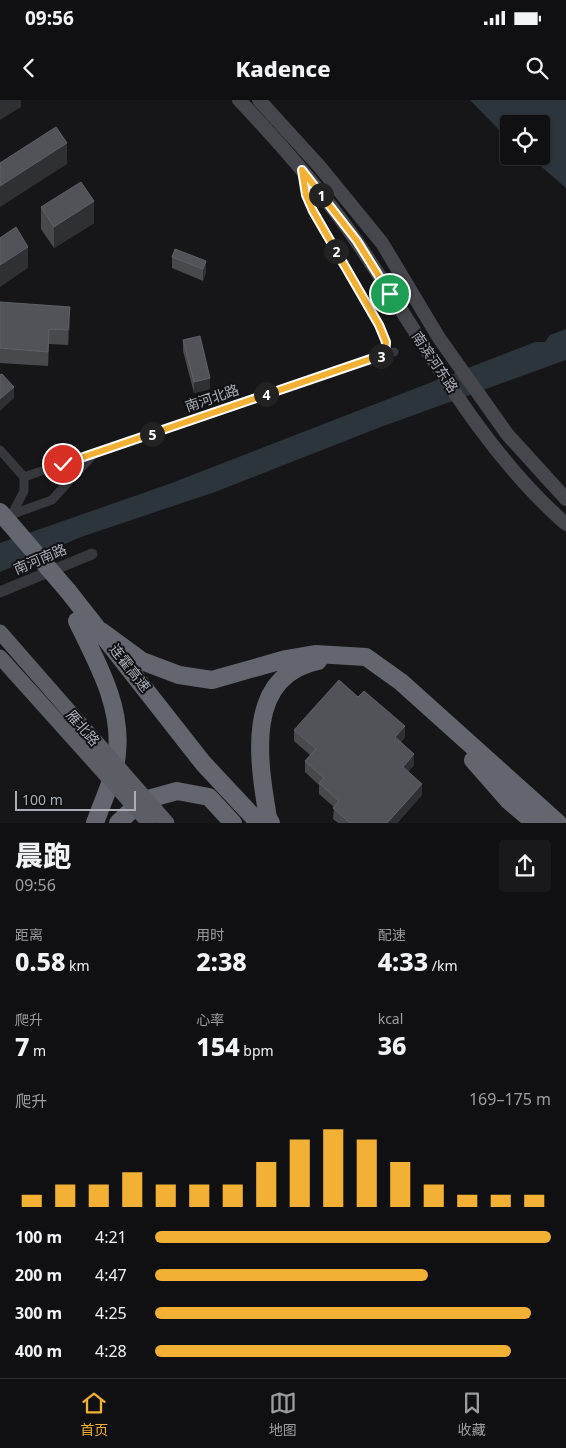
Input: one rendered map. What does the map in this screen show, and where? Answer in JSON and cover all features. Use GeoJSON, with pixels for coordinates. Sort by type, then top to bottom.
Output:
{"type":"FeatureCollection","features":[{"type":"Feature","properties":{"kind":"highway","name":"连霍高速"},"geometry":{"type":"LineString","coordinates":[[6,513],[62,593],[77,621],[248,823]]}},
{"type":"Feature","properties":{"kind":"highway","name":"连霍高速"},"geometry":{"type":"LineString","coordinates":[[0,531],[101,631],[203,763],[259,823]]}},
{"type":"Feature","properties":{"kind":"highway"},"geometry":{"type":"LineString","coordinates":[[77,621],[109,687],[117,722],[117,753],[110,784],[96,823]]}},
{"type":"Feature","properties":{"kind":"highway"},"geometry":{"type":"LineString","coordinates":[[101,631],[142,661],[179,675],[212,680],[286,659],[315,654],[366,657],[401,682],[558,823]]}},
{"type":"Feature","properties":{"kind":"highway","name":"雁北路"},"geometry":{"type":"LineString","coordinates":[[0,632],[167,823]]}},
{"type":"Feature","properties":{"kind":"highway","name":"雁北路"},"geometry":{"type":"LineString","coordinates":[[0,656],[149,823]]}},
{"type":"Feature","properties":{"kind":"highway"},"geometry":{"type":"LineString","coordinates":[[271,823],[268,818],[260,773],[258,746],[260,725],[266,705],[277,686],[291,673],[308,663],[336,660],[353,663],[370,670],[391,685],[472,759],[503,794],[535,823]]}},
{"type":"Feature","properties":{"kind":"highway"},"geometry":{"type":"LineString","coordinates":[[118,823],[141,801],[176,791],[209,797],[233,823]]}},
{"type":"Feature","properties":{"kind":"main road","name":"南滨河东路"},"geometry":{"type":"LineString","coordinates":[[238,100],[302,170],[357,241],[424,347],[492,445],[524,483],[566,524]]}},
{"type":"Feature","properties":{"kind":"main road","name":"南滨河东路"},"geometry":{"type":"LineString","coordinates":[[259,100],[320,167],[382,243],[439,338],[507,434],[566,499]]}},
{"type":"Feature","properties":{"kind":"street","name":"南河北路"},"geometry":{"type":"LineString","coordinates":[[24,477],[389,353],[379,325],[313,211],[306,195],[302,170]]}},
{"type":"Feature","properties":{"kind":"street"},"geometry":{"type":"LineString","coordinates":[[0,450],[24,477],[24,491],[6,513]]}},
{"type":"Feature","properties":{"kind":"street","name":"南河北路"},"geometry":{"type":"LineString","coordinates":[[0,518],[6,513],[52,500],[97,452]]}},
{"type":"Feature","properties":{"kind":"street","name":"南河南路"},"geometry":{"type":"LineString","coordinates":[[0,592],[92,554]]}},
{"type":"Feature","properties":{"kind":"shaded area"},"geometry":{"type":"Polygon","coordinates":[[[470,100],[566,100],[566,188],[539,165],[550,165],[550,115],[500,115],[500,131],[470,100]]]}},
{"type":"Feature","properties":{"kind":"shaded area"},"geometry":{"type":"Polygon","coordinates":[[[566,329],[566,360],[378,428],[215,492],[81,537],[0,572],[0,543],[169,484],[535,342],[545,342],[550,335],[566,329]]]}},
{"type":"Feature","properties":{"kind":"building"},"geometry":{"type":"Polygon","coordinates":[[[56,127],[67,143],[0,186],[0,163],[56,127]]]}},
{"type":"Feature","properties":{"kind":"building"},"geometry":{"type":"Polygon","coordinates":[[[81,182],[94,201],[54,227],[41,207],[81,182]]]}},
{"type":"Feature","properties":{"kind":"building"},"geometry":{"type":"Polygon","coordinates":[[[16,227],[28,247],[0,265],[0,238],[16,227]]]}},
{"type":"Feature","properties":{"kind":"building"},"geometry":{"type":"Polygon","coordinates":[[[175,249],[206,261],[203,269],[172,257],[175,249]]]}},
{"type":"Feature","properties":{"kind":"building"},"geometry":{"type":"Polygon","coordinates":[[[0,302],[70,307],[68,330],[49,329],[48,352],[0,348],[0,302]]]}},
{"type":"Feature","properties":{"kind":"building"},"geometry":{"type":"Polygon","coordinates":[[[200,336],[210,378],[194,382],[183,340],[200,336]]]}},
{"type":"Feature","properties":{"kind":"building"},"geometry":{"type":"Polygon","coordinates":[[[2,374],[14,387],[0,399],[0,375],[2,374]]]}},
{"type":"Feature","properties":{"kind":"building"},"geometry":{"type":"Polygon","coordinates":[[[339,680],[358,697],[364,691],[405,726],[395,737],[414,754],[403,767],[422,784],[387,823],[350,823],[333,808],[339,801],[319,783],[324,778],[305,761],[316,749],[294,730],[339,680]]]}},
{"type":"Feature","properties":{"kind":"route"},"geometry":{"type":"LineString","coordinates":[[63,464],[385,354],[387,349],[386,342],[379,325],[313,211],[306,195],[302,170],[357,241],[390,294]]}}]}
